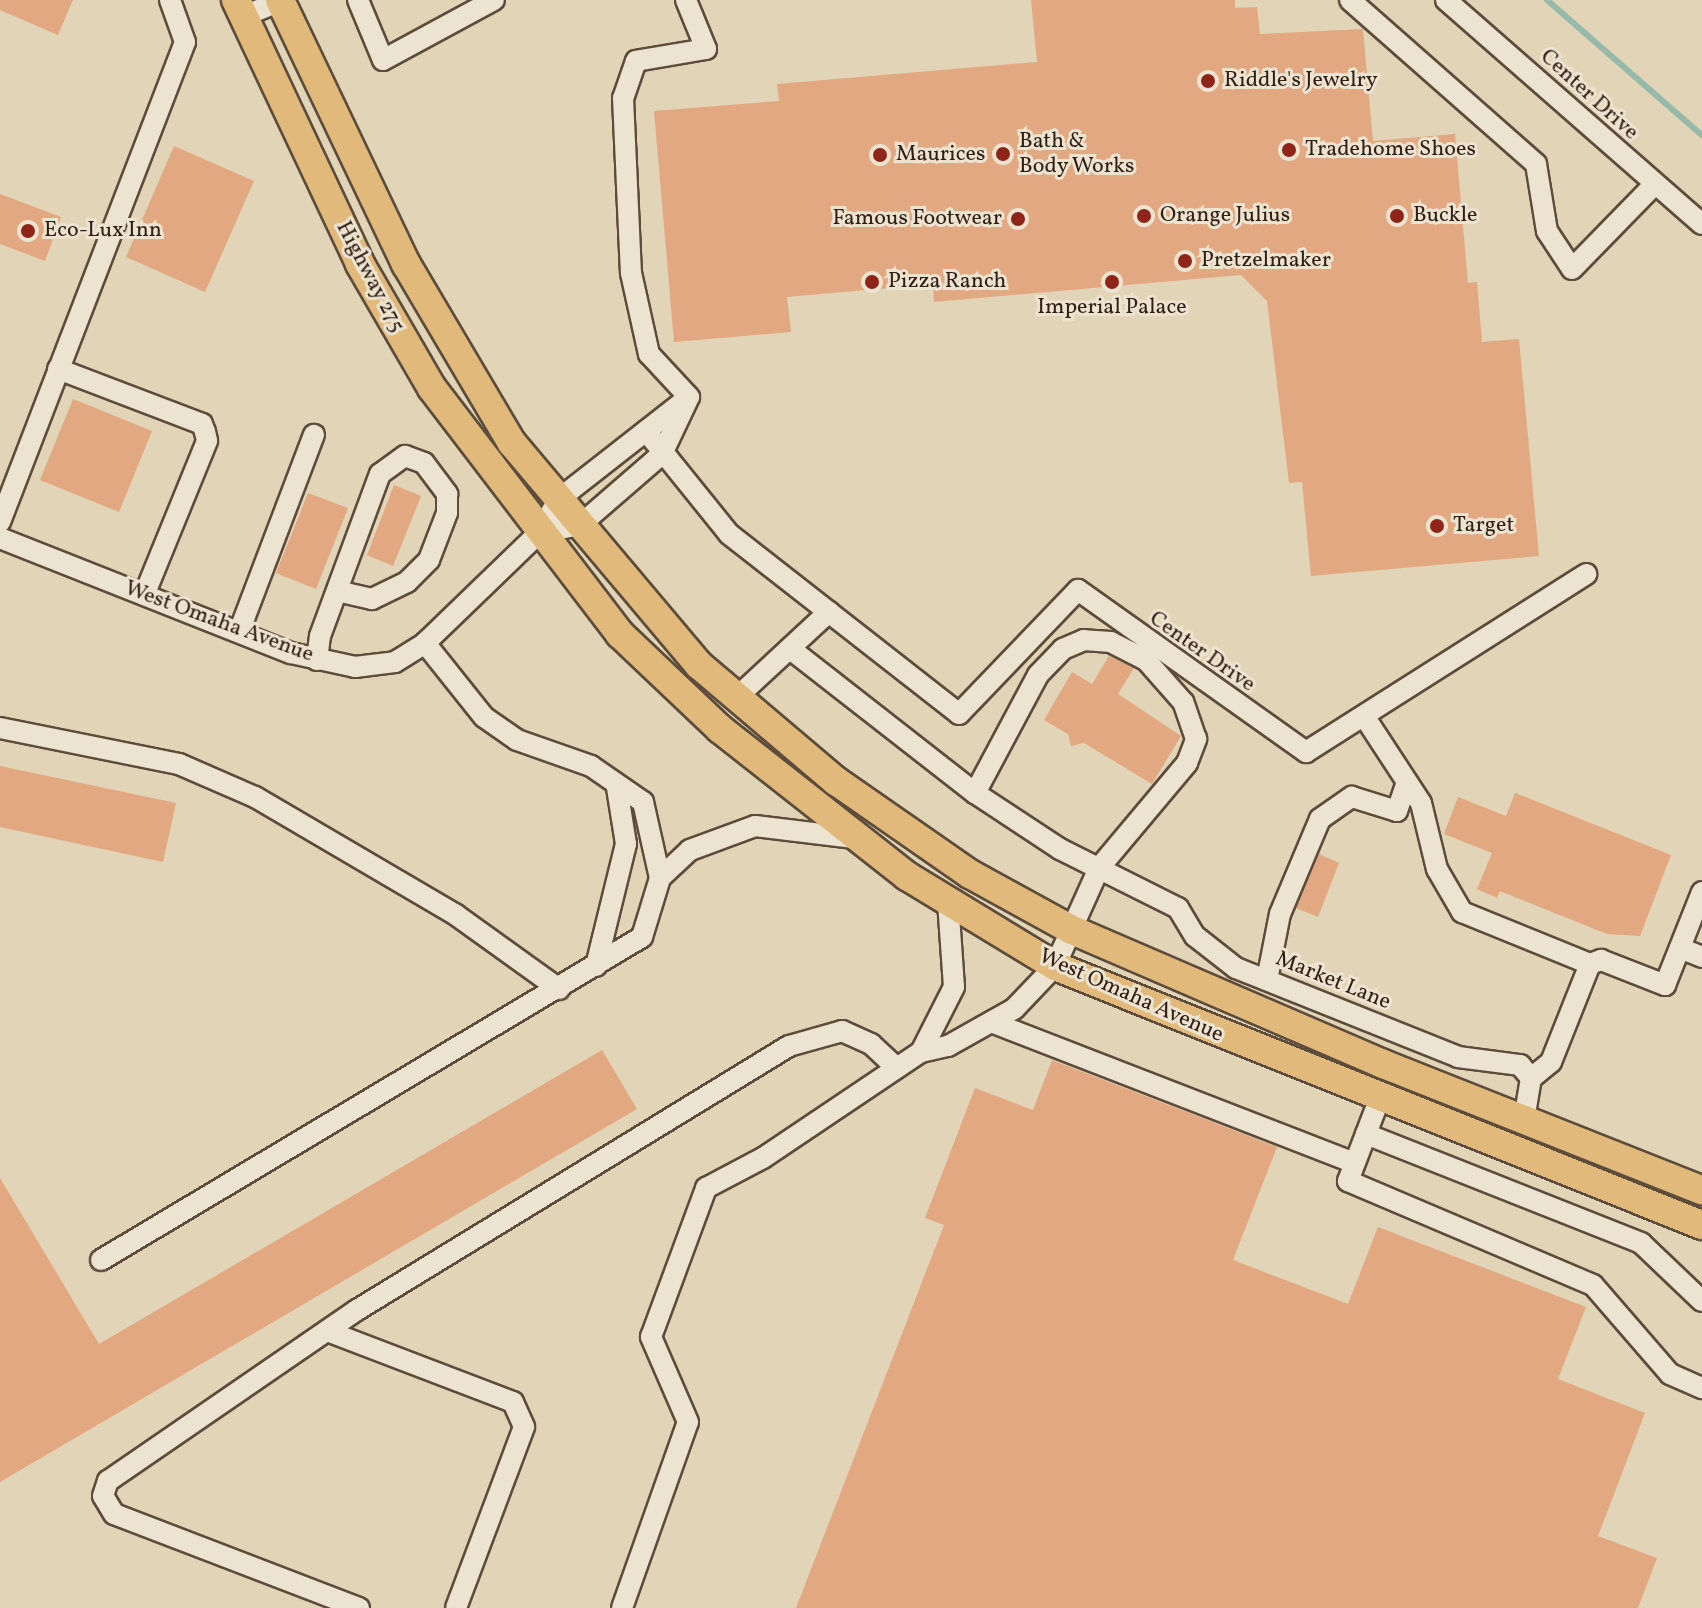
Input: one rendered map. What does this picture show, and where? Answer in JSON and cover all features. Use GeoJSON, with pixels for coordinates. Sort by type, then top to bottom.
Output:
{"type":"FeatureCollection","features":[{"type":"Feature","properties":{"kind":"highway","name":"Highway 275"},"geometry":{"type":"LineString","coordinates":[[281,0],[406,264],[512,443],[559,499]]}},
{"type":"Feature","properties":{"kind":"highway","name":"Highway 275"},"geometry":{"type":"LineString","coordinates":[[240,8],[360,264],[432,388],[539,533]]}},
{"type":"Feature","properties":{"kind":"highway","name":"West Omaha Avenue"},"geometry":{"type":"LineString","coordinates":[[559,499],[642,604],[736,698],[898,825],[1019,904],[1072,930],[1524,1120],[1702,1190]]}},
{"type":"Feature","properties":{"kind":"highway","name":"West Omaha Avenue"},"geometry":{"type":"LineString","coordinates":[[539,533],[620,634],[720,729],[854,838],[948,901],[1055,966],[1379,1100],[1702,1225]]}},
{"type":"Feature","properties":{"kind":"street"},"geometry":{"type":"LineString","coordinates":[[0,522],[185,42],[170,0]]}},
{"type":"Feature","properties":{"kind":"street"},"geometry":{"type":"LineString","coordinates":[[240,8],[281,0]]}},
{"type":"Feature","properties":{"kind":"street"},"geometry":{"type":"LineString","coordinates":[[358,0],[383,60],[494,0]]}},
{"type":"Feature","properties":{"kind":"street"},"geometry":{"type":"LineString","coordinates":[[686,0],[706,49],[636,61],[623,98],[633,283],[649,354],[689,397]]}},
{"type":"Feature","properties":{"kind":"street"},"geometry":{"type":"LineString","coordinates":[[1350,0],[1536,164],[1547,231],[1572,269],[1654,185]]}},
{"type":"Feature","properties":{"kind":"street","name":"Center Drive"},"geometry":{"type":"LineString","coordinates":[[1446,0],[1702,224]]}},
{"type":"Feature","properties":{"kind":"street"},"geometry":{"type":"LineString","coordinates":[[58,369],[202,424],[207,441],[144,595]]}},
{"type":"Feature","properties":{"kind":"street"},"geometry":{"type":"LineString","coordinates":[[559,499],[689,397]]}},
{"type":"Feature","properties":{"kind":"street"},"geometry":{"type":"LineString","coordinates":[[539,533],[580,525],[662,454],[689,397]]}},
{"type":"Feature","properties":{"kind":"street"},"geometry":{"type":"LineString","coordinates":[[646,431],[729,534],[829,612],[793,651],[736,698]]}},
{"type":"Feature","properties":{"kind":"street"},"geometry":{"type":"LineString","coordinates":[[239,632],[314,435]]}},
{"type":"Feature","properties":{"kind":"street"},"geometry":{"type":"LineString","coordinates":[[317,660],[337,591],[380,474],[392,460],[405,456],[437,473],[447,513],[429,560],[407,582],[372,599],[337,591]]}},
{"type":"Feature","properties":{"kind":"street","name":"West Omaha Avenue"},"geometry":{"type":"LineString","coordinates":[[0,538],[239,632],[317,660],[355,667],[395,662],[425,643],[539,533],[559,499]]}},
{"type":"Feature","properties":{"kind":"street","name":"Center Drive"},"geometry":{"type":"LineString","coordinates":[[829,612],[959,714],[1078,590],[1306,752],[1586,574]]}},
{"type":"Feature","properties":{"kind":"street"},"geometry":{"type":"LineString","coordinates":[[622,1608],[688,1422],[651,1337],[706,1188],[763,1158],[921,1052],[948,1046],[1014,1009],[1055,966],[1099,868],[1187,763],[1196,739],[1183,702],[1146,660],[1111,642],[1084,640],[1063,649],[1038,675],[975,793]]}},
{"type":"Feature","properties":{"kind":"street"},"geometry":{"type":"LineString","coordinates":[[101,1260],[642,937],[660,878],[643,802],[617,788],[591,766],[517,740],[484,717],[425,643]]}},
{"type":"Feature","properties":{"kind":"street","name":"Market Lane"},"geometry":{"type":"LineString","coordinates":[[793,651],[975,793],[1099,868],[1178,908],[1216,954],[1267,980],[1458,1057],[1507,1059],[1531,1078]]}},
{"type":"Feature","properties":{"kind":"street"},"geometry":{"type":"LineString","coordinates":[[1364,716],[1406,785],[1421,803],[1437,869],[1462,912],[1590,964],[1601,960],[1665,985],[1702,892]]}},
{"type":"Feature","properties":{"kind":"street"},"geometry":{"type":"LineString","coordinates":[[0,728],[179,764],[255,797],[456,915],[559,989]]}},
{"type":"Feature","properties":{"kind":"street"},"geometry":{"type":"LineString","coordinates":[[1267,980],[1280,914],[1320,819],[1352,797],[1397,811],[1406,785]]}},
{"type":"Feature","properties":{"kind":"street"},"geometry":{"type":"LineString","coordinates":[[596,966],[626,844],[617,788]]}},
{"type":"Feature","properties":{"kind":"street"},"geometry":{"type":"LineString","coordinates":[[660,878],[690,850],[755,826],[854,838]]}},
{"type":"Feature","properties":{"kind":"street"},"geometry":{"type":"LineString","coordinates":[[921,1052],[954,987],[948,901]]}},
{"type":"Feature","properties":{"kind":"street"},"geometry":{"type":"LineString","coordinates":[[1680,948],[1702,957]]}},
{"type":"Feature","properties":{"kind":"street"},"geometry":{"type":"LineString","coordinates":[[1524,1120],[1531,1078],[1551,1062],[1590,964]]}},
{"type":"Feature","properties":{"kind":"street"},"geometry":{"type":"LineString","coordinates":[[991,1022],[1355,1163]]}},
{"type":"Feature","properties":{"kind":"street"},"geometry":{"type":"LineString","coordinates":[[359,1608],[114,1514],[103,1496],[108,1481],[327,1331],[789,1046],[842,1031],[871,1044],[897,1068]]}},
{"type":"Feature","properties":{"kind":"street"},"geometry":{"type":"LineString","coordinates":[[1379,1100],[1348,1181],[1593,1285],[1670,1374],[1702,1388]]}},
{"type":"Feature","properties":{"kind":"street"},"geometry":{"type":"LineString","coordinates":[[1366,1134],[1641,1243],[1702,1301]]}},
{"type":"Feature","properties":{"kind":"street"},"geometry":{"type":"LineString","coordinates":[[327,1331],[513,1402],[524,1427],[456,1608]]}},
{"type":"Feature","properties":{"kind":"building"},"geometry":{"type":"Polygon","coordinates":[[[0,0],[73,0],[58,35],[0,10],[0,0]]]}},
{"type":"Feature","properties":{"kind":"building"},"geometry":{"type":"Polygon","coordinates":[[[1031,0],[1235,0],[1235,8],[1257,7],[1260,34],[1363,29],[1373,141],[1455,134],[1468,283],[1477,282],[1482,342],[1519,339],[1539,556],[1311,576],[1302,482],[1289,483],[1267,301],[1241,275],[934,302],[933,284],[787,297],[791,332],[674,342],[654,111],[779,101],[777,84],[1037,62],[1031,0]]]}},
{"type":"Feature","properties":{"kind":"building"},"geometry":{"type":"Polygon","coordinates":[[[174,146],[254,181],[205,292],[126,257],[174,146]]]}},
{"type":"Feature","properties":{"kind":"building","name":"Eco-Lux Inn"},"geometry":{"type":"Polygon","coordinates":[[[0,194],[61,217],[45,261],[0,244],[0,194]]]}},
{"type":"Feature","properties":{"kind":"building"},"geometry":{"type":"Polygon","coordinates":[[[73,399],[152,431],[119,512],[40,480],[73,399]]]}},
{"type":"Feature","properties":{"kind":"building"},"geometry":{"type":"Polygon","coordinates":[[[394,485],[421,496],[393,566],[367,555],[394,485]]]}},
{"type":"Feature","properties":{"kind":"building"},"geometry":{"type":"Polygon","coordinates":[[[308,493],[348,508],[316,589],[276,573],[308,493]]]}},
{"type":"Feature","properties":{"kind":"building"},"geometry":{"type":"Polygon","coordinates":[[[1109,656],[1134,668],[1118,694],[1181,736],[1152,784],[1084,743],[1071,746],[1068,734],[1044,720],[1072,672],[1092,684],[1109,656]]]}},
{"type":"Feature","properties":{"kind":"building"},"geometry":{"type":"Polygon","coordinates":[[[0,766],[176,803],[163,862],[0,827],[0,766]]]}},
{"type":"Feature","properties":{"kind":"building"},"geometry":{"type":"Polygon","coordinates":[[[1515,793],[1671,855],[1640,936],[1607,934],[1500,891],[1497,898],[1477,889],[1492,853],[1444,834],[1458,797],[1506,816],[1515,793]]]}},
{"type":"Feature","properties":{"kind":"building"},"geometry":{"type":"Polygon","coordinates":[[[1319,854],[1339,863],[1318,917],[1296,908],[1319,854]]]}},
{"type":"Feature","properties":{"kind":"building"},"geometry":{"type":"Polygon","coordinates":[[[602,1050],[637,1109],[0,1482],[0,1178],[99,1344],[602,1050]]]}},
{"type":"Feature","properties":{"kind":"building"},"geometry":{"type":"Polygon","coordinates":[[[1052,1060],[1277,1147],[1233,1260],[1348,1304],[1378,1227],[1586,1307],[1558,1379],[1645,1413],[1598,1536],[1657,1558],[1638,1608],[796,1608],[944,1225],[925,1218],[975,1088],[1033,1110],[1052,1060]]]}},
{"type":"Feature","properties":{"kind":"waterway"},"geometry":{"type":"LineString","coordinates":[[1547,0],[1702,135]]}},
{"type":"Feature","properties":{"kind":"place","name":"Riddle's Jewelry"},"geometry":{"type":"Point","coordinates":[1208,81]}},
{"type":"Feature","properties":{"kind":"place","name":"Tradehome Shoes"},"geometry":{"type":"Point","coordinates":[1289,150]}},
{"type":"Feature","properties":{"kind":"place","name":"Bath & Body Works"},"geometry":{"type":"Point","coordinates":[1003,154]}},
{"type":"Feature","properties":{"kind":"place","name":"Maurices"},"geometry":{"type":"Point","coordinates":[880,155]}},
{"type":"Feature","properties":{"kind":"place","name":"Orange Julius"},"geometry":{"type":"Point","coordinates":[1144,216]}},
{"type":"Feature","properties":{"kind":"place","name":"Buckle"},"geometry":{"type":"Point","coordinates":[1397,216]}},
{"type":"Feature","properties":{"kind":"place","name":"Famous Footwear"},"geometry":{"type":"Point","coordinates":[1018,219]}},
{"type":"Feature","properties":{"kind":"place","name":"Eco-Lux Inn"},"geometry":{"type":"Point","coordinates":[28,231]}},
{"type":"Feature","properties":{"kind":"place","name":"Pretzelmaker"},"geometry":{"type":"Point","coordinates":[1185,261]}},
{"type":"Feature","properties":{"kind":"place","name":"Pizza Ranch"},"geometry":{"type":"Point","coordinates":[872,282]}},
{"type":"Feature","properties":{"kind":"place","name":"Imperial Palace"},"geometry":{"type":"Point","coordinates":[1112,282]}},
{"type":"Feature","properties":{"kind":"place","name":"Target"},"geometry":{"type":"Point","coordinates":[1437,526]}}]}
